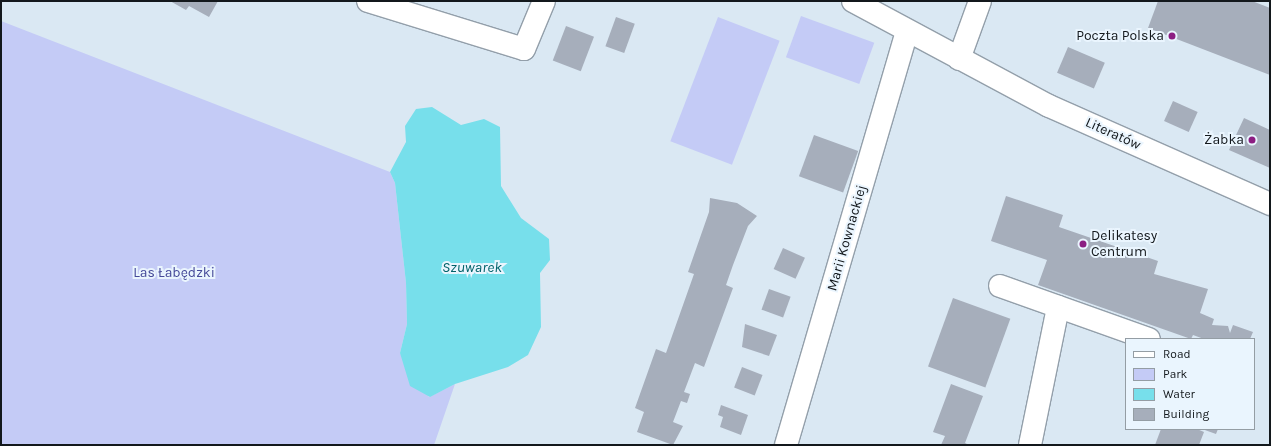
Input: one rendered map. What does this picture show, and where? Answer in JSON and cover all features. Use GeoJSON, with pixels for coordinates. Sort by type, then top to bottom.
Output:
{"type":"FeatureCollection","features":[{"type":"Feature","properties":{"kind":"street"},"geometry":{"type":"LineString","coordinates":[[368,1],[524,49],[544,1]]}},
{"type":"Feature","properties":{"kind":"street","name":"Literatów"},"geometry":{"type":"LineString","coordinates":[[853,1],[1049,106],[1270,204]]}},
{"type":"Feature","properties":{"kind":"street"},"geometry":{"type":"LineString","coordinates":[[959,59],[980,1]]}},
{"type":"Feature","properties":{"kind":"street","name":"Marii Kownackiej"},"geometry":{"type":"LineString","coordinates":[[786,445],[907,31]]}},
{"type":"Feature","properties":{"kind":"street"},"geometry":{"type":"LineString","coordinates":[[1000,286],[1146,338]]}},
{"type":"Feature","properties":{"kind":"street"},"geometry":{"type":"LineString","coordinates":[[1030,445],[1058,307]]}},
{"type":"Feature","properties":{"kind":"green space"},"geometry":{"type":"Polygon","coordinates":[[[801,16],[874,43],[859,84],[786,57],[801,16]]]}},
{"type":"Feature","properties":{"kind":"green space"},"geometry":{"type":"Polygon","coordinates":[[[718,17],[780,41],[732,165],[670,141],[718,17]]]}},
{"type":"Feature","properties":{"kind":"green space","name":"Las Łabędzki"},"geometry":{"type":"Polygon","coordinates":[[[1,21],[390,172],[395,183],[406,283],[407,324],[400,353],[429,397],[455,384],[434,445],[1,445],[1,21]]]}},
{"type":"Feature","properties":{"kind":"water","name":"Szuwarek"},"geometry":{"type":"Polygon","coordinates":[[[432,107],[461,125],[484,119],[500,127],[501,186],[521,218],[549,239],[550,260],[540,273],[541,327],[528,355],[508,367],[455,384],[430,397],[410,386],[400,353],[407,324],[406,283],[395,183],[390,172],[406,142],[405,126],[416,109],[432,107]]]}},
{"type":"Feature","properties":{"kind":"building"},"geometry":{"type":"Polygon","coordinates":[[[170,1],[218,1],[209,17],[189,6],[186,10],[170,1]]]}},
{"type":"Feature","properties":{"kind":"building"},"geometry":{"type":"Polygon","coordinates":[[[1158,1],[1252,1],[1270,8],[1270,75],[1148,28],[1158,1]]]}},
{"type":"Feature","properties":{"kind":"building"},"geometry":{"type":"Polygon","coordinates":[[[616,17],[635,24],[624,53],[605,46],[616,17]]]}},
{"type":"Feature","properties":{"kind":"building"},"geometry":{"type":"Polygon","coordinates":[[[566,26],[594,37],[581,71],[553,61],[566,26]]]}},
{"type":"Feature","properties":{"kind":"building"},"geometry":{"type":"Polygon","coordinates":[[[1068,47],[1105,63],[1094,88],[1057,73],[1068,47]]]}},
{"type":"Feature","properties":{"kind":"building"},"geometry":{"type":"Polygon","coordinates":[[[1173,101],[1198,112],[1189,132],[1164,121],[1173,101]]]}},
{"type":"Feature","properties":{"kind":"building","name":"Żabka"},"geometry":{"type":"Polygon","coordinates":[[[1244,118],[1270,130],[1270,168],[1229,150],[1244,118]]]}},
{"type":"Feature","properties":{"kind":"building"},"geometry":{"type":"Polygon","coordinates":[[[814,135],[858,151],[843,192],[799,176],[814,135]]]}},
{"type":"Feature","properties":{"kind":"building"},"geometry":{"type":"Polygon","coordinates":[[[1006,196],[1063,215],[1059,227],[1158,261],[1154,274],[1208,289],[1200,313],[1214,319],[1212,325],[1228,326],[1230,333],[1233,325],[1253,332],[1250,338],[1201,338],[1193,335],[1192,338],[1188,338],[1038,285],[1047,260],[991,241],[1006,196]]]}},
{"type":"Feature","properties":{"kind":"building"},"geometry":{"type":"Polygon","coordinates":[[[710,198],[737,203],[757,216],[748,226],[733,265],[726,285],[733,288],[704,367],[695,363],[684,392],[690,394],[687,403],[681,401],[673,422],[683,426],[673,445],[637,432],[644,412],[635,408],[656,349],[666,353],[694,274],[688,272],[709,212],[710,198]]]}},
{"type":"Feature","properties":{"kind":"building"},"geometry":{"type":"Polygon","coordinates":[[[783,248],[805,258],[796,279],[774,269],[783,248]]]}},
{"type":"Feature","properties":{"kind":"building"},"geometry":{"type":"Polygon","coordinates":[[[769,289],[791,297],[783,318],[761,310],[769,289]]]}},
{"type":"Feature","properties":{"kind":"building"},"geometry":{"type":"Polygon","coordinates":[[[953,298],[1010,319],[985,387],[928,367],[953,298]]]}},
{"type":"Feature","properties":{"kind":"building"},"geometry":{"type":"Polygon","coordinates":[[[745,324],[777,335],[769,356],[742,347],[745,324]]]}},
{"type":"Feature","properties":{"kind":"building"},"geometry":{"type":"Polygon","coordinates":[[[742,367],[763,375],[755,395],[734,388],[742,367]]]}},
{"type":"Feature","properties":{"kind":"building"},"geometry":{"type":"Polygon","coordinates":[[[951,384],[983,396],[965,443],[969,445],[941,445],[945,436],[933,432],[951,384]]]}},
{"type":"Feature","properties":{"kind":"building"},"geometry":{"type":"Polygon","coordinates":[[[721,405],[748,415],[741,435],[720,427],[723,417],[718,415],[721,405]]]}},
{"type":"Feature","properties":{"kind":"building"},"geometry":{"type":"Polygon","coordinates":[[[1161,430],[1199,430],[1204,432],[1199,445],[1155,445],[1161,430]]]}},
{"type":"Feature","properties":{"kind":"building"},"geometry":{"type":"Polygon","coordinates":[[[1205,430],[1218,430],[1216,434],[1205,430]]]}},
{"type":"Feature","properties":{"kind":"place","name":"Poczta Polska"},"geometry":{"type":"Point","coordinates":[1172,36]}},
{"type":"Feature","properties":{"kind":"place","name":"Żabka"},"geometry":{"type":"Point","coordinates":[1252,140]}},
{"type":"Feature","properties":{"kind":"place","name":"Delikatesy Centrum"},"geometry":{"type":"Point","coordinates":[1083,244]}}]}
